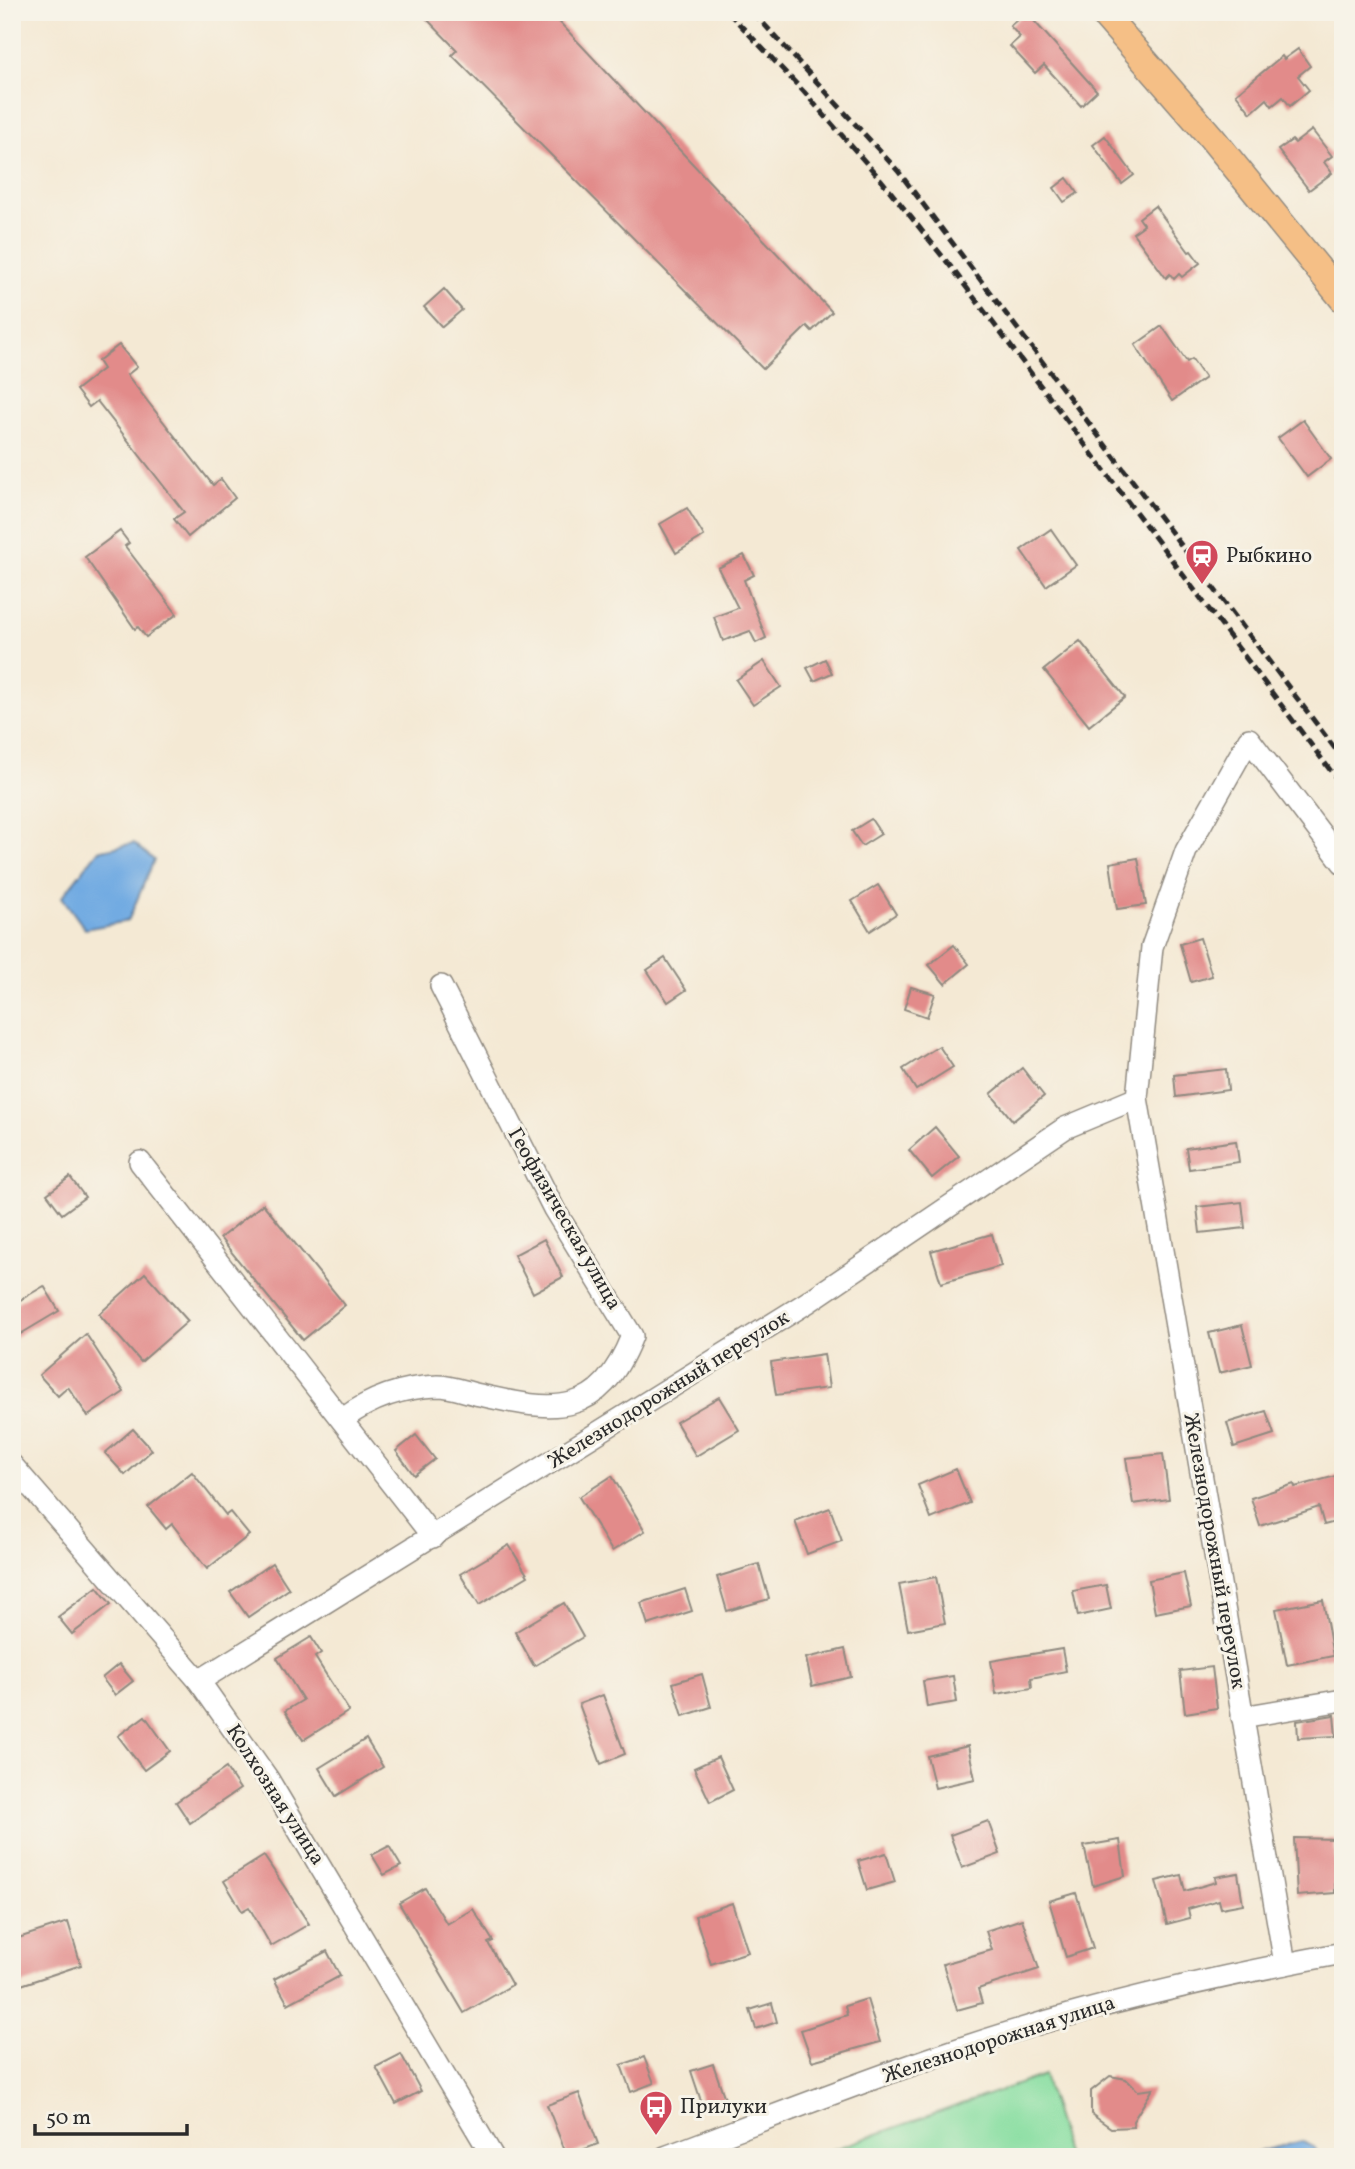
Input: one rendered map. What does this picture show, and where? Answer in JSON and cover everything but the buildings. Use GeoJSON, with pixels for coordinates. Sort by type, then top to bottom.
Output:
{"type":"FeatureCollection","features":[{"type":"Feature","properties":{"kind":"main road"},"geometry":{"type":"LineString","coordinates":[[1090,12],[1147,65]]}},
{"type":"Feature","properties":{"kind":"main road"},"geometry":{"type":"LineString","coordinates":[[1102,12],[1220,147],[1343,299]]}},
{"type":"Feature","properties":{"kind":"street","name":"Железнодорожный переулок"},"geometry":{"type":"LineString","coordinates":[[1285,1964],[1137,1098],[1152,947],[1186,851],[1250,740],[1343,863]]}},
{"type":"Feature","properties":{"kind":"street","name":"Геофизическая улица"},"geometry":{"type":"LineString","coordinates":[[441,986],[554,1209],[632,1336],[622,1362],[607,1380],[576,1404]]}},
{"type":"Feature","properties":{"kind":"street","name":"Железнодорожный переулок"},"geometry":{"type":"LineString","coordinates":[[199,1681],[808,1303],[1065,1128],[1137,1098]]}},
{"type":"Feature","properties":{"kind":"street"},"geometry":{"type":"LineString","coordinates":[[140,1162],[433,1537]]}},
{"type":"Feature","properties":{"kind":"street"},"geometry":{"type":"LineString","coordinates":[[343,1419],[363,1404],[402,1390],[440,1386],[523,1404],[559,1408],[576,1404],[596,1436]]}},
{"type":"Feature","properties":{"kind":"street","name":"Колхозная улица"},"geometry":{"type":"LineString","coordinates":[[12,1465],[199,1681],[268,1779],[493,2157]]}},
{"type":"Feature","properties":{"kind":"street"},"geometry":{"type":"LineString","coordinates":[[1242,1717],[1343,1700]]}},
{"type":"Feature","properties":{"kind":"street","name":"Железнодорожная улица"},"geometry":{"type":"LineString","coordinates":[[665,2157],[846,2090],[1054,2019],[1160,1991],[1343,1953]]}},
{"type":"Feature","properties":{"kind":"green space"},"geometry":{"type":"Polygon","coordinates":[[[1044,2075],[1067,2157],[812,2157],[1044,2075]]]}},
{"type":"Feature","properties":{"kind":"water"},"geometry":{"type":"Polygon","coordinates":[[[134,843],[154,860],[128,921],[85,929],[62,897],[98,851],[134,843]]]}},
{"type":"Feature","properties":{"kind":"water"},"geometry":{"type":"Polygon","coordinates":[[[1302,2141],[1315,2148],[1316,2157],[1255,2157],[1254,2153],[1302,2141]]]}},
{"type":"Feature","properties":{"kind":"railway"},"geometry":{"type":"LineString","coordinates":[[728,12],[804,92],[882,181],[951,267],[1343,787]]}},
{"type":"Feature","properties":{"kind":"railway"},"geometry":{"type":"LineString","coordinates":[[753,12],[898,171],[1343,759]]}},
{"type":"Feature","properties":{"kind":"place","name":"Рыбкино"},"geometry":{"type":"Point","coordinates":[1202,586]}},
{"type":"Feature","properties":{"kind":"place","name":"Прилуки"},"geometry":{"type":"Point","coordinates":[656,2137]}}]}
